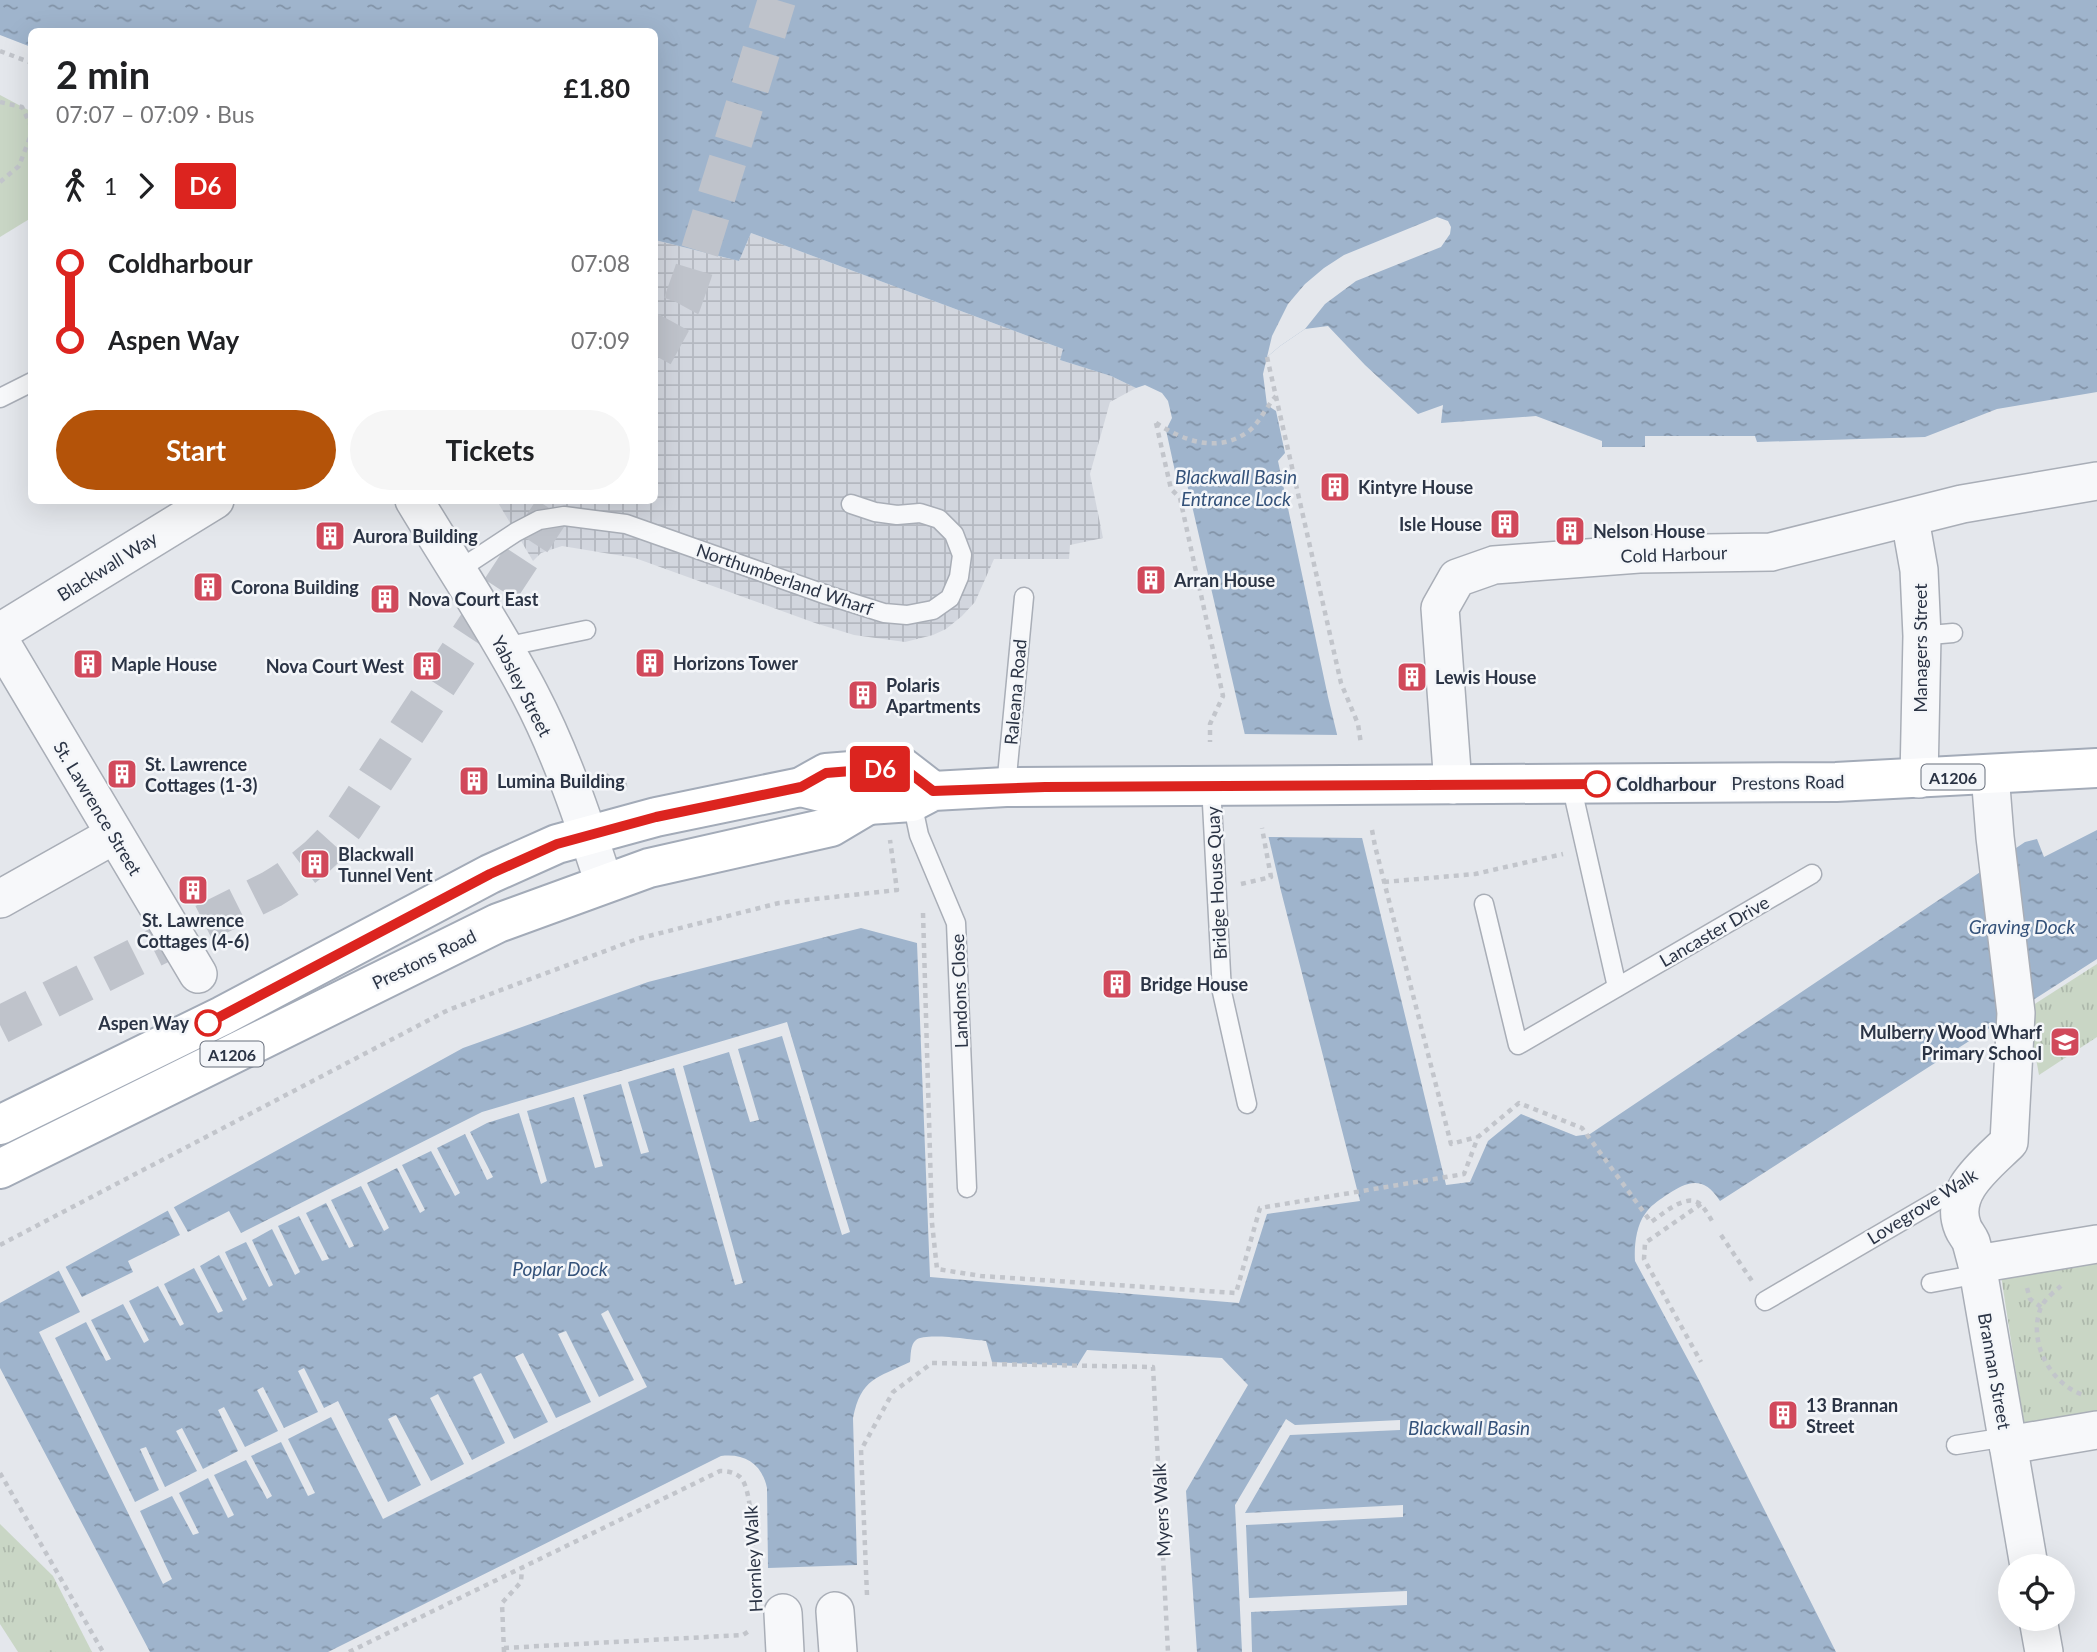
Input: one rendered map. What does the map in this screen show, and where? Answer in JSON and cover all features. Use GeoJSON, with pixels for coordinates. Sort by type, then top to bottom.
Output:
{"type":"FeatureCollection","features":[{"type":"Feature","properties":{"kind":"main road","name":"Prestons Road"},"geometry":{"type":"LineString","coordinates":[[0,1125],[222,1016],[490,874],[557,844],[656,817],[801,787],[826,773],[902,767],[923,796]]}},
{"type":"Feature","properties":{"kind":"main road","name":"Prestons Road"},"geometry":{"type":"LineString","coordinates":[[0,1169],[486,928],[649,868],[831,827],[868,805],[1006,787],[1836,782],[2097,768]]}},
{"type":"Feature","properties":{"kind":"main road","name":"Prestons Road"},"geometry":{"type":"LineString","coordinates":[[801,787],[836,793],[868,805]]}},
{"type":"Feature","properties":{"kind":"street","name":"Cold Harbour"},"geometry":{"type":"LineString","coordinates":[[1453,785],[1440,608],[1457,578],[1494,565],[1639,554],[1771,552],[1962,504],[2097,481]]}},
{"type":"Feature","properties":{"kind":"street","name":"Blackwall Way"},"geometry":{"type":"LineString","coordinates":[[0,632],[208,504]]}},
{"type":"Feature","properties":{"kind":"street","name":"Yabsley Street"},"geometry":{"type":"LineString","coordinates":[[416,504],[504,646],[531,696],[588,835],[604,883]]}},
{"type":"Feature","properties":{"kind":"street","name":"Managers Street"},"geometry":{"type":"LineString","coordinates":[[1910,519],[1927,636],[1919,779]]}},
{"type":"Feature","properties":{"kind":"street","name":"St. Lawrence Street"},"geometry":{"type":"LineString","coordinates":[[0,641],[198,974]]}},
{"type":"Feature","properties":{"kind":"street","name":"Lovegrove Walk"},"geometry":{"type":"LineString","coordinates":[[1971,1180],[2009,1142],[2016,1013],[1990,774]]}},
{"type":"Feature","properties":{"kind":"street"},"geometry":{"type":"LineString","coordinates":[[0,899],[114,835]]}},
{"type":"Feature","properties":{"kind":"street","name":"Brannan Street"},"geometry":{"type":"LineString","coordinates":[[1971,1180],[1963,1195],[1960,1211],[1962,1228],[1970,1240],[1978,1269],[2027,1554]]}},
{"type":"Feature","properties":{"kind":"street"},"geometry":{"type":"LineString","coordinates":[[1978,1269],[2097,1244]]}},
{"type":"Feature","properties":{"kind":"street"},"geometry":{"type":"LineString","coordinates":[[2008,1441],[2097,1430]]}},
{"type":"Feature","properties":{"kind":"street"},"geometry":{"type":"LineString","coordinates":[[2040,1631],[2044,1652]]}},
{"type":"Feature","properties":{"kind":"lane"},"geometry":{"type":"LineString","coordinates":[[0,398],[28,384]]}},
{"type":"Feature","properties":{"kind":"lane","name":"Northumberland Wharf"},"geometry":{"type":"LineString","coordinates":[[457,571],[539,520],[565,516],[626,524],[884,613],[907,615],[933,610],[950,598],[959,577],[962,555],[954,534],[939,519],[920,513],[897,515],[875,512],[851,504]]}},
{"type":"Feature","properties":{"kind":"lane","name":"Raleana Road"},"geometry":{"type":"LineString","coordinates":[[1006,787],[1024,597]]}},
{"type":"Feature","properties":{"kind":"lane"},"geometry":{"type":"LineString","coordinates":[[504,646],[586,630]]}},
{"type":"Feature","properties":{"kind":"lane"},"geometry":{"type":"LineString","coordinates":[[1571,784],[1617,987]]}},
{"type":"Feature","properties":{"kind":"lane","name":"Bridge House Quay"},"geometry":{"type":"LineString","coordinates":[[1211,785],[1223,992],[1247,1104]]}},
{"type":"Feature","properties":{"kind":"lane","name":"Landons Close"},"geometry":{"type":"LineString","coordinates":[[923,796],[919,835],[956,923],[968,1188]]}},
{"type":"Feature","properties":{"kind":"lane","name":"Lancaster Drive"},"geometry":{"type":"LineString","coordinates":[[1483,904],[1518,1045],[1812,874]]}},
{"type":"Feature","properties":{"kind":"lane","name":"Lovegrove Walk"},"geometry":{"type":"LineString","coordinates":[[1765,1301],[1971,1180]]}},
{"type":"Feature","properties":{"kind":"lane"},"geometry":{"type":"LineString","coordinates":[[1931,1283],[1978,1269]]}},
{"type":"Feature","properties":{"kind":"lane"},"geometry":{"type":"LineString","coordinates":[[1956,1445],[2008,1441]]}},
{"type":"Feature","properties":{"kind":"path"},"geometry":{"type":"LineString","coordinates":[[0,51],[28,62]]}},
{"type":"Feature","properties":{"kind":"path"},"geometry":{"type":"LineString","coordinates":[[0,102],[22,107],[28,121]]}},
{"type":"Feature","properties":{"kind":"path"},"geometry":{"type":"LineString","coordinates":[[0,182],[19,166],[28,151]]}},
{"type":"Feature","properties":{"kind":"path"},"geometry":{"type":"LineString","coordinates":[[1267,357],[1341,683],[1358,724],[1361,744]]}},
{"type":"Feature","properties":{"kind":"path"},"geometry":{"type":"LineString","coordinates":[[1210,742],[1210,724],[1223,696],[1180,499],[1171,489],[1156,423],[1182,439],[1210,444],[1236,438],[1249,431],[1277,396]]}},
{"type":"Feature","properties":{"kind":"path"},"geometry":{"type":"LineString","coordinates":[[604,771],[620,786],[634,784]]}},
{"type":"Feature","properties":{"kind":"path"},"geometry":{"type":"LineString","coordinates":[[1241,884],[1271,877],[1262,828]]}},
{"type":"Feature","properties":{"kind":"path"},"geometry":{"type":"LineString","coordinates":[[1372,830],[1451,1143],[1478,1137],[1519,1103],[1582,1128],[1651,1222],[1684,1201],[1693,1199],[1700,1204],[1714,1224]]}},
{"type":"Feature","properties":{"kind":"path"},"geometry":{"type":"LineString","coordinates":[[0,1244],[448,1010],[637,939],[779,903],[897,890],[890,840]]}},
{"type":"Feature","properties":{"kind":"path"},"geometry":{"type":"LineString","coordinates":[[1384,882],[1475,874],[1567,853]]}},
{"type":"Feature","properties":{"kind":"path"},"geometry":{"type":"LineString","coordinates":[[922,902],[932,1223],[937,1269],[981,1276],[1236,1293],[1260,1208],[1464,1174],[1478,1137]]}},
{"type":"Feature","properties":{"kind":"path"},"geometry":{"type":"LineString","coordinates":[[1700,1204],[1645,1243],[1644,1259],[1701,1362]]}},
{"type":"Feature","properties":{"kind":"path"},"geometry":{"type":"LineString","coordinates":[[1721,1235],[1765,1301]]}},
{"type":"Feature","properties":{"kind":"path"},"geometry":{"type":"LineString","coordinates":[[2070,1279],[2040,1307],[2038,1343],[2046,1363],[2063,1386],[2084,1396],[2097,1395]]}},
{"type":"Feature","properties":{"kind":"path","name":"Myers Walk"},"geometry":{"type":"LineString","coordinates":[[836,1628],[868,1620],[861,1450],[893,1392],[932,1363],[1153,1367],[1168,1652]]}},
{"type":"Feature","properties":{"kind":"path","name":"Hornley Walk"},"geometry":{"type":"LineString","coordinates":[[349,1652],[720,1471],[730,1471],[741,1478],[749,1493],[772,1623]]}},
{"type":"Feature","properties":{"kind":"path"},"geometry":{"type":"LineString","coordinates":[[0,1473],[103,1652]]}},
{"type":"Feature","properties":{"kind":"path"},"geometry":{"type":"LineString","coordinates":[[522,1568],[521,1582],[502,1603],[504,1650],[743,1635],[772,1623]]}},
{"type":"Feature","properties":{"kind":"shaded area"},"geometry":{"type":"Polygon","coordinates":[[[751,233],[1063,349],[1060,360],[1111,376],[1136,388],[1110,402],[1090,474],[1103,538],[1070,545],[1069,559],[994,559],[975,602],[962,616],[946,629],[933,635],[905,642],[854,635],[815,623],[635,558],[562,546],[541,553],[533,561],[499,504],[658,504],[658,241],[739,261],[751,233]]]}},
{"type":"Feature","properties":{"kind":"green space"},"geometry":{"type":"Polygon","coordinates":[[[0,95],[28,110],[28,220],[0,237],[0,95]]]}},
{"type":"Feature","properties":{"kind":"green space"},"geometry":{"type":"Polygon","coordinates":[[[2097,964],[2097,1037],[2039,1075],[2027,1009],[2097,964]]]}},
{"type":"Feature","properties":{"kind":"green space"},"geometry":{"type":"Polygon","coordinates":[[[2097,1253],[2097,1419],[2025,1431],[2000,1269],[2097,1253]]]}},
{"type":"Feature","properties":{"kind":"green space"},"geometry":{"type":"Polygon","coordinates":[[[0,1524],[53,1576],[92,1652],[18,1652],[0,1624],[0,1524]]]}},
{"type":"Feature","properties":{"kind":"water"},"geometry":{"type":"Polygon","coordinates":[[[0,0],[2097,0],[2097,392],[1997,409],[1925,437],[1757,442],[1755,436],[1645,436],[1645,447],[1602,447],[1602,441],[1536,416],[1441,423],[1443,405],[1418,414],[1328,326],[1305,329],[1280,346],[1267,357],[1263,374],[1267,405],[1276,411],[1285,453],[1278,461],[1328,697],[1446,1185],[1470,1182],[1488,1141],[1521,1114],[1576,1136],[1590,1134],[2025,842],[2037,839],[2044,857],[2097,830],[2097,959],[1720,1201],[1707,1187],[1688,1184],[1654,1204],[1642,1219],[1638,1230],[1635,1261],[1700,1382],[1836,1652],[1197,1652],[1186,1491],[1248,1385],[1222,1358],[1087,1350],[1077,1366],[992,1362],[986,1341],[929,1337],[916,1340],[910,1362],[872,1381],[856,1405],[853,1418],[857,1565],[768,1568],[765,1480],[757,1467],[745,1458],[721,1456],[328,1652],[150,1652],[0,1368],[0,1303],[463,1048],[648,982],[861,928],[917,943],[930,1277],[1239,1303],[1267,1214],[1360,1201],[1281,891],[1187,484],[1178,485],[1166,430],[1172,418],[1168,401],[1162,393],[1145,385],[1136,388],[1111,376],[1060,360],[1063,349],[751,233],[739,261],[658,241],[658,28],[28,28],[28,46],[0,35],[0,0]]]}},
{"type":"Feature","properties":{"kind":"pier"},"geometry":{"type":"Polygon","coordinates":[[[1437,217],[1448,221],[1451,227],[1450,234],[1441,247],[1356,281],[1325,304],[1305,329],[1267,357],[1272,336],[1288,304],[1305,284],[1324,268],[1344,255],[1437,217]]]}},
{"type":"Feature","properties":{"kind":"pier"},"geometry":{"type":"Polygon","coordinates":[[[1241,734],[1341,735],[1363,838],[1268,837],[1257,804],[1241,734]]]}},
{"type":"Feature","properties":{"kind":"pier"},"geometry":{"type":"Polygon","coordinates":[[[787,1022],[850,1232],[842,1235],[782,1036],[738,1049],[759,1120],[750,1122],[729,1052],[683,1066],[743,1283],[735,1285],[674,1068],[628,1082],[649,1152],[641,1154],[621,1084],[583,1095],[603,1166],[595,1168],[574,1097],[527,1111],[547,1181],[541,1184],[519,1113],[487,1123],[470,1132],[493,1177],[487,1180],[465,1134],[437,1148],[460,1193],[455,1196],[431,1151],[402,1165],[425,1210],[420,1213],[397,1168],[367,1183],[389,1228],[384,1231],[361,1186],[331,1200],[354,1246],[349,1248],[326,1203],[306,1213],[329,1259],[322,1261],[299,1216],[278,1226],[300,1272],[295,1275],[272,1229],[252,1240],[273,1285],[269,1287],[246,1242],[225,1252],[247,1299],[243,1301],[219,1255],[200,1266],[223,1311],[218,1313],[194,1268],[164,1284],[184,1324],[180,1326],[158,1286],[129,1301],[149,1340],[144,1343],[123,1304],[91,1320],[111,1359],[106,1361],[86,1322],[55,1338],[135,1502],[159,1490],[140,1449],[146,1447],[165,1487],[197,1471],[176,1431],[182,1428],[203,1469],[238,1451],[218,1410],[224,1407],[245,1447],[278,1431],[257,1390],[263,1387],[284,1428],[318,1412],[298,1371],[304,1368],[324,1408],[338,1401],[388,1502],[421,1485],[388,1419],[396,1415],[431,1481],[464,1464],[430,1398],[438,1394],[472,1460],[505,1443],[473,1377],[481,1373],[514,1439],[548,1422],[515,1357],[523,1353],[556,1418],[591,1402],[558,1334],[566,1331],[599,1397],[634,1380],[601,1314],[608,1310],[647,1387],[383,1519],[331,1417],[288,1439],[315,1493],[308,1496],[281,1442],[251,1456],[272,1496],[267,1499],[246,1460],[214,1475],[234,1515],[228,1518],[208,1478],[179,1493],[199,1533],[193,1535],[172,1496],[140,1511],[172,1579],[163,1584],[39,1332],[80,1312],[57,1267],[64,1264],[82,1297],[133,1272],[128,1261],[180,1235],[166,1207],[172,1204],[188,1232],[229,1211],[241,1233],[482,1112],[787,1022]]]}},
{"type":"Feature","properties":{"kind":"pier"},"geometry":{"type":"Polygon","coordinates":[[[1286,1419],[1295,1425],[1400,1420],[1400,1430],[1290,1435],[1245,1513],[1403,1505],[1403,1517],[1246,1525],[1249,1598],[1407,1591],[1407,1605],[1251,1612],[1252,1652],[1242,1652],[1235,1505],[1286,1419]]]}},
{"type":"Feature","properties":{"kind":"tunnel"},"geometry":{"type":"LineString","coordinates":[[658,348],[682,304],[693,273],[777,0]]}},
{"type":"Feature","properties":{"kind":"tunnel"},"geometry":{"type":"LineString","coordinates":[[0,1025],[272,889],[320,854],[345,826],[556,504]]}},
{"type":"Feature","properties":{"kind":"bus line","name":"D6"},"geometry":{"type":"LineString","coordinates":[[208,1023],[490,874],[557,844],[656,817],[801,787],[826,773],[902,767],[933,791],[1006,787],[1597,784]]}},
{"type":"Feature","properties":{"kind":"place","name":"Kintyre House"},"geometry":{"type":"Point","coordinates":[1335,487]}},
{"type":"Feature","properties":{"kind":"place","name":"Isle House"},"geometry":{"type":"Point","coordinates":[1505,524]}},
{"type":"Feature","properties":{"kind":"place","name":"Nelson House"},"geometry":{"type":"Point","coordinates":[1570,531]}},
{"type":"Feature","properties":{"kind":"place","name":"Aurora Building"},"geometry":{"type":"Point","coordinates":[330,536]}},
{"type":"Feature","properties":{"kind":"place","name":"Arran House"},"geometry":{"type":"Point","coordinates":[1151,580]}},
{"type":"Feature","properties":{"kind":"place","name":"Corona Building"},"geometry":{"type":"Point","coordinates":[208,587]}},
{"type":"Feature","properties":{"kind":"place","name":"Nova Court East"},"geometry":{"type":"Point","coordinates":[385,599]}},
{"type":"Feature","properties":{"kind":"place","name":"Horizons Tower"},"geometry":{"type":"Point","coordinates":[650,663]}},
{"type":"Feature","properties":{"kind":"place","name":"Maple House"},"geometry":{"type":"Point","coordinates":[88,664]}},
{"type":"Feature","properties":{"kind":"place","name":"Nova Court West"},"geometry":{"type":"Point","coordinates":[427,666]}},
{"type":"Feature","properties":{"kind":"place","name":"Lewis House"},"geometry":{"type":"Point","coordinates":[1412,677]}},
{"type":"Feature","properties":{"kind":"place","name":"Polaris Apartments"},"geometry":{"type":"Point","coordinates":[863,695]}},
{"type":"Feature","properties":{"kind":"place","name":"St. Lawrence Cottages (1-3)"},"geometry":{"type":"Point","coordinates":[122,774]}},
{"type":"Feature","properties":{"kind":"place","name":"Lumina Building"},"geometry":{"type":"Point","coordinates":[474,781]}},
{"type":"Feature","properties":{"kind":"place","name":"Coldharbour"},"geometry":{"type":"Point","coordinates":[1597,784]}},
{"type":"Feature","properties":{"kind":"place","name":"Blackwall Tunnel Vent"},"geometry":{"type":"Point","coordinates":[315,864]}},
{"type":"Feature","properties":{"kind":"place","name":"St. Lawrence Cottages (4-6)"},"geometry":{"type":"Point","coordinates":[193,890]}},
{"type":"Feature","properties":{"kind":"place","name":"Bridge House"},"geometry":{"type":"Point","coordinates":[1117,984]}},
{"type":"Feature","properties":{"kind":"place","name":"Aspen Way"},"geometry":{"type":"Point","coordinates":[208,1023]}},
{"type":"Feature","properties":{"kind":"place","name":"Mulberry Wood Wharf Primary School"},"geometry":{"type":"Point","coordinates":[2065,1042]}},
{"type":"Feature","properties":{"kind":"place","name":"13 Brannan Street"},"geometry":{"type":"Point","coordinates":[1783,1415]}},
{"type":"Feature","properties":{"kind":"water label","name":"Blackwall Basin Entrance Lock"},"geometry":{"type":"Point","coordinates":[1236,487]}},
{"type":"Feature","properties":{"kind":"water label","name":"Graving Dock"},"geometry":{"type":"Point","coordinates":[2022,926]}},
{"type":"Feature","properties":{"kind":"water label","name":"Poplar Dock"},"geometry":{"type":"Point","coordinates":[560,1268]}},
{"type":"Feature","properties":{"kind":"water label","name":"Blackwall Basin"},"geometry":{"type":"Point","coordinates":[1469,1427]}}]}
